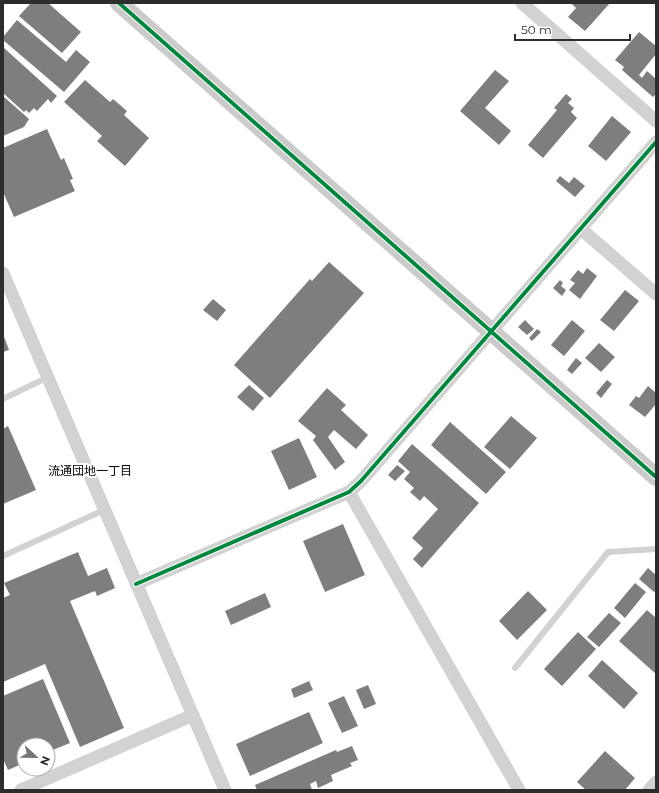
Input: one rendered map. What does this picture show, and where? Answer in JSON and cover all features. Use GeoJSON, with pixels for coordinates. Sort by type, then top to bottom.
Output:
{"type":"FeatureCollection","features":[{"type":"Feature","properties":{"kind":"street"},"geometry":{"type":"LineString","coordinates":[[119,3],[656,477]]}},
{"type":"Feature","properties":{"kind":"street"},"geometry":{"type":"LineString","coordinates":[[522,3],[656,121]]}},
{"type":"Feature","properties":{"kind":"street"},"geometry":{"type":"LineString","coordinates":[[136,584],[349,492],[361,481],[656,142]]}},
{"type":"Feature","properties":{"kind":"street"},"geometry":{"type":"LineString","coordinates":[[581,228],[656,294]]}},
{"type":"Feature","properties":{"kind":"street"},"geometry":{"type":"LineString","coordinates":[[3,273],[225,790]]}},
{"type":"Feature","properties":{"kind":"street"},"geometry":{"type":"LineString","coordinates":[[349,492],[519,790]]}},
{"type":"Feature","properties":{"kind":"street"},"geometry":{"type":"LineString","coordinates":[[21,790],[41,786],[193,715]]}},
{"type":"Feature","properties":{"kind":"street"},"geometry":{"type":"LineString","coordinates":[[649,790],[656,782]]}},
{"type":"Feature","properties":{"kind":"lane"},"geometry":{"type":"LineString","coordinates":[[3,398],[48,377]]}},
{"type":"Feature","properties":{"kind":"lane"},"geometry":{"type":"LineString","coordinates":[[3,556],[104,510]]}},
{"type":"Feature","properties":{"kind":"lane"},"geometry":{"type":"LineString","coordinates":[[515,668],[608,552],[656,549]]}},
{"type":"Feature","properties":{"kind":"building"},"geometry":{"type":"Polygon","coordinates":[[[31,3],[48,3],[81,32],[62,53],[19,16],[31,3]]]}},
{"type":"Feature","properties":{"kind":"building"},"geometry":{"type":"Polygon","coordinates":[[[610,3],[585,31],[568,17],[576,8],[572,4],[610,3]]]}},
{"type":"Feature","properties":{"kind":"building"},"geometry":{"type":"Polygon","coordinates":[[[17,20],[66,62],[76,50],[90,62],[64,92],[3,40],[3,37],[17,20]]]}},
{"type":"Feature","properties":{"kind":"building"},"geometry":{"type":"Polygon","coordinates":[[[639,32],[656,46],[656,54],[639,75],[642,78],[647,71],[656,79],[656,94],[653,97],[622,70],[624,67],[615,60],[639,32]]]}},
{"type":"Feature","properties":{"kind":"building"},"geometry":{"type":"Polygon","coordinates":[[[3,47],[57,96],[51,103],[48,99],[37,111],[34,108],[29,113],[26,110],[24,112],[3,93],[3,47]]]}},
{"type":"Feature","properties":{"kind":"building"},"geometry":{"type":"Polygon","coordinates":[[[495,70],[509,81],[485,108],[511,131],[499,145],[460,111],[495,70]]]}},
{"type":"Feature","properties":{"kind":"building"},"geometry":{"type":"Polygon","coordinates":[[[85,80],[110,102],[113,99],[127,111],[124,115],[149,138],[125,166],[97,141],[102,136],[64,102],[85,80]]]}},
{"type":"Feature","properties":{"kind":"building"},"geometry":{"type":"Polygon","coordinates":[[[566,94],[572,99],[568,103],[574,108],[571,112],[577,118],[543,158],[528,145],[557,110],[554,108],[566,94]]]}},
{"type":"Feature","properties":{"kind":"building"},"geometry":{"type":"Polygon","coordinates":[[[3,96],[29,119],[24,127],[3,136],[3,96]]]}},
{"type":"Feature","properties":{"kind":"building"},"geometry":{"type":"Polygon","coordinates":[[[612,116],[631,132],[606,161],[588,146],[612,116]]]}},
{"type":"Feature","properties":{"kind":"building"},"geometry":{"type":"Polygon","coordinates":[[[47,129],[61,160],[64,158],[73,179],[70,180],[75,191],[14,217],[3,192],[3,148],[47,129]]]}},
{"type":"Feature","properties":{"kind":"building"},"geometry":{"type":"Polygon","coordinates":[[[560,176],[569,183],[574,177],[585,186],[575,197],[556,181],[560,176]]]}},
{"type":"Feature","properties":{"kind":"building"},"geometry":{"type":"Polygon","coordinates":[[[329,262],[364,293],[270,398],[234,365],[310,279],[312,281],[329,262]]]}},
{"type":"Feature","properties":{"kind":"building"},"geometry":{"type":"Polygon","coordinates":[[[587,268],[597,276],[580,299],[569,290],[575,283],[570,280],[578,270],[583,274],[587,268]]]}},
{"type":"Feature","properties":{"kind":"building"},"geometry":{"type":"Polygon","coordinates":[[[560,280],[563,283],[561,286],[566,290],[562,296],[553,288],[560,280]]]}},
{"type":"Feature","properties":{"kind":"building"},"geometry":{"type":"Polygon","coordinates":[[[625,290],[639,301],[614,331],[600,320],[625,290]]]}},
{"type":"Feature","properties":{"kind":"building"},"geometry":{"type":"Polygon","coordinates":[[[213,299],[226,310],[217,321],[203,310],[213,299]]]}},
{"type":"Feature","properties":{"kind":"building"},"geometry":{"type":"Polygon","coordinates":[[[525,320],[534,329],[527,335],[518,327],[525,320]]]}},
{"type":"Feature","properties":{"kind":"building"},"geometry":{"type":"Polygon","coordinates":[[[572,320],[585,331],[564,356],[551,345],[572,320]]]}},
{"type":"Feature","properties":{"kind":"building"},"geometry":{"type":"Polygon","coordinates":[[[537,329],[541,332],[532,341],[529,338],[537,329]]]}},
{"type":"Feature","properties":{"kind":"building"},"geometry":{"type":"Polygon","coordinates":[[[3,334],[9,350],[3,352],[3,334]]]}},
{"type":"Feature","properties":{"kind":"building"},"geometry":{"type":"Polygon","coordinates":[[[599,343],[615,357],[601,372],[585,358],[599,343]]]}},
{"type":"Feature","properties":{"kind":"building"},"geometry":{"type":"Polygon","coordinates":[[[576,358],[582,363],[572,374],[567,370],[576,358]]]}},
{"type":"Feature","properties":{"kind":"building"},"geometry":{"type":"Polygon","coordinates":[[[607,380],[612,384],[601,398],[596,393],[607,380]]]}},
{"type":"Feature","properties":{"kind":"building"},"geometry":{"type":"Polygon","coordinates":[[[249,385],[264,398],[253,411],[237,397],[249,385]]]}},
{"type":"Feature","properties":{"kind":"building"},"geometry":{"type":"Polygon","coordinates":[[[648,386],[656,393],[656,404],[645,417],[629,405],[636,396],[639,398],[648,386]]]}},
{"type":"Feature","properties":{"kind":"building"},"geometry":{"type":"Polygon","coordinates":[[[327,388],[346,405],[341,410],[368,435],[356,449],[334,430],[328,437],[345,462],[335,470],[313,440],[316,436],[298,421],[327,388]]]}},
{"type":"Feature","properties":{"kind":"building"},"geometry":{"type":"Polygon","coordinates":[[[511,416],[537,438],[510,469],[484,447],[511,416]]]}},
{"type":"Feature","properties":{"kind":"building"},"geometry":{"type":"Polygon","coordinates":[[[450,422],[506,472],[486,494],[431,445],[450,422]]]}},
{"type":"Feature","properties":{"kind":"building"},"geometry":{"type":"Polygon","coordinates":[[[8,426],[36,490],[3,504],[3,429],[8,426]]]}},
{"type":"Feature","properties":{"kind":"building"},"geometry":{"type":"Polygon","coordinates":[[[299,438],[317,477],[289,490],[271,451],[299,438]]]}},
{"type":"Feature","properties":{"kind":"building"},"geometry":{"type":"Polygon","coordinates":[[[412,444],[479,503],[422,568],[413,559],[423,548],[412,538],[438,509],[424,496],[420,501],[410,492],[414,488],[404,479],[410,472],[398,461],[412,444]]]}},
{"type":"Feature","properties":{"kind":"building"},"geometry":{"type":"Polygon","coordinates":[[[397,465],[405,471],[395,481],[388,475],[397,465]]]}},
{"type":"Feature","properties":{"kind":"building"},"geometry":{"type":"Polygon","coordinates":[[[343,524],[365,575],[325,592],[303,541],[343,524]]]}},
{"type":"Feature","properties":{"kind":"building"},"geometry":{"type":"Polygon","coordinates":[[[78,552],[88,576],[107,568],[115,588],[97,596],[95,591],[70,601],[124,728],[80,747],[45,664],[3,682],[3,598],[10,595],[4,583],[78,552]]]}},
{"type":"Feature","properties":{"kind":"building"},"geometry":{"type":"Polygon","coordinates":[[[648,568],[656,575],[656,590],[654,592],[639,579],[648,568]]]}},
{"type":"Feature","properties":{"kind":"building"},"geometry":{"type":"Polygon","coordinates":[[[635,583],[646,592],[625,618],[614,608],[635,583]]]}},
{"type":"Feature","properties":{"kind":"building"},"geometry":{"type":"Polygon","coordinates":[[[528,591],[547,610],[517,640],[499,621],[528,591]]]}},
{"type":"Feature","properties":{"kind":"building"},"geometry":{"type":"Polygon","coordinates":[[[265,593],[271,607],[231,625],[225,611],[265,593]]]}},
{"type":"Feature","properties":{"kind":"building"},"geometry":{"type":"Polygon","coordinates":[[[647,610],[656,618],[656,674],[619,641],[647,610]]]}},
{"type":"Feature","properties":{"kind":"building"},"geometry":{"type":"Polygon","coordinates":[[[609,613],[621,623],[599,647],[587,637],[609,613]]]}},
{"type":"Feature","properties":{"kind":"building"},"geometry":{"type":"Polygon","coordinates":[[[578,632],[596,649],[562,686],[544,669],[578,632]]]}},
{"type":"Feature","properties":{"kind":"building"},"geometry":{"type":"Polygon","coordinates":[[[602,660],[638,693],[624,709],[588,676],[602,660]]]}},
{"type":"Feature","properties":{"kind":"building"},"geometry":{"type":"Polygon","coordinates":[[[43,679],[70,743],[56,749],[56,737],[16,737],[16,766],[8,770],[3,759],[3,696],[43,679]]]}},
{"type":"Feature","properties":{"kind":"building"},"geometry":{"type":"Polygon","coordinates":[[[309,681],[313,690],[294,698],[291,689],[309,681]]]}},
{"type":"Feature","properties":{"kind":"building"},"geometry":{"type":"Polygon","coordinates":[[[368,685],[376,704],[364,709],[356,690],[368,685]]]}},
{"type":"Feature","properties":{"kind":"building"},"geometry":{"type":"Polygon","coordinates":[[[344,696],[358,726],[342,733],[328,703],[344,696]]]}},
{"type":"Feature","properties":{"kind":"building"},"geometry":{"type":"Polygon","coordinates":[[[309,712],[323,743],[250,776],[236,744],[309,712]]]}},
{"type":"Feature","properties":{"kind":"building"},"geometry":{"type":"Polygon","coordinates":[[[352,746],[358,760],[350,763],[352,766],[331,775],[333,781],[318,788],[316,781],[310,784],[312,790],[257,790],[255,785],[336,750],[337,752],[352,746]]]}},
{"type":"Feature","properties":{"kind":"building"},"geometry":{"type":"Polygon","coordinates":[[[605,751],[635,778],[625,790],[586,790],[577,782],[605,751]]]}},
{"type":"Feature","properties":{"kind":"cycle path"},"geometry":{"type":"LineString","coordinates":[[119,3],[656,477]]}},
{"type":"Feature","properties":{"kind":"cycle path"},"geometry":{"type":"LineString","coordinates":[[136,584],[349,492],[361,481],[656,142]]}},
{"type":"Feature","properties":{"kind":"district","name":"流通団地一丁目"},"geometry":{"type":"Point","coordinates":[90,470]}}]}
